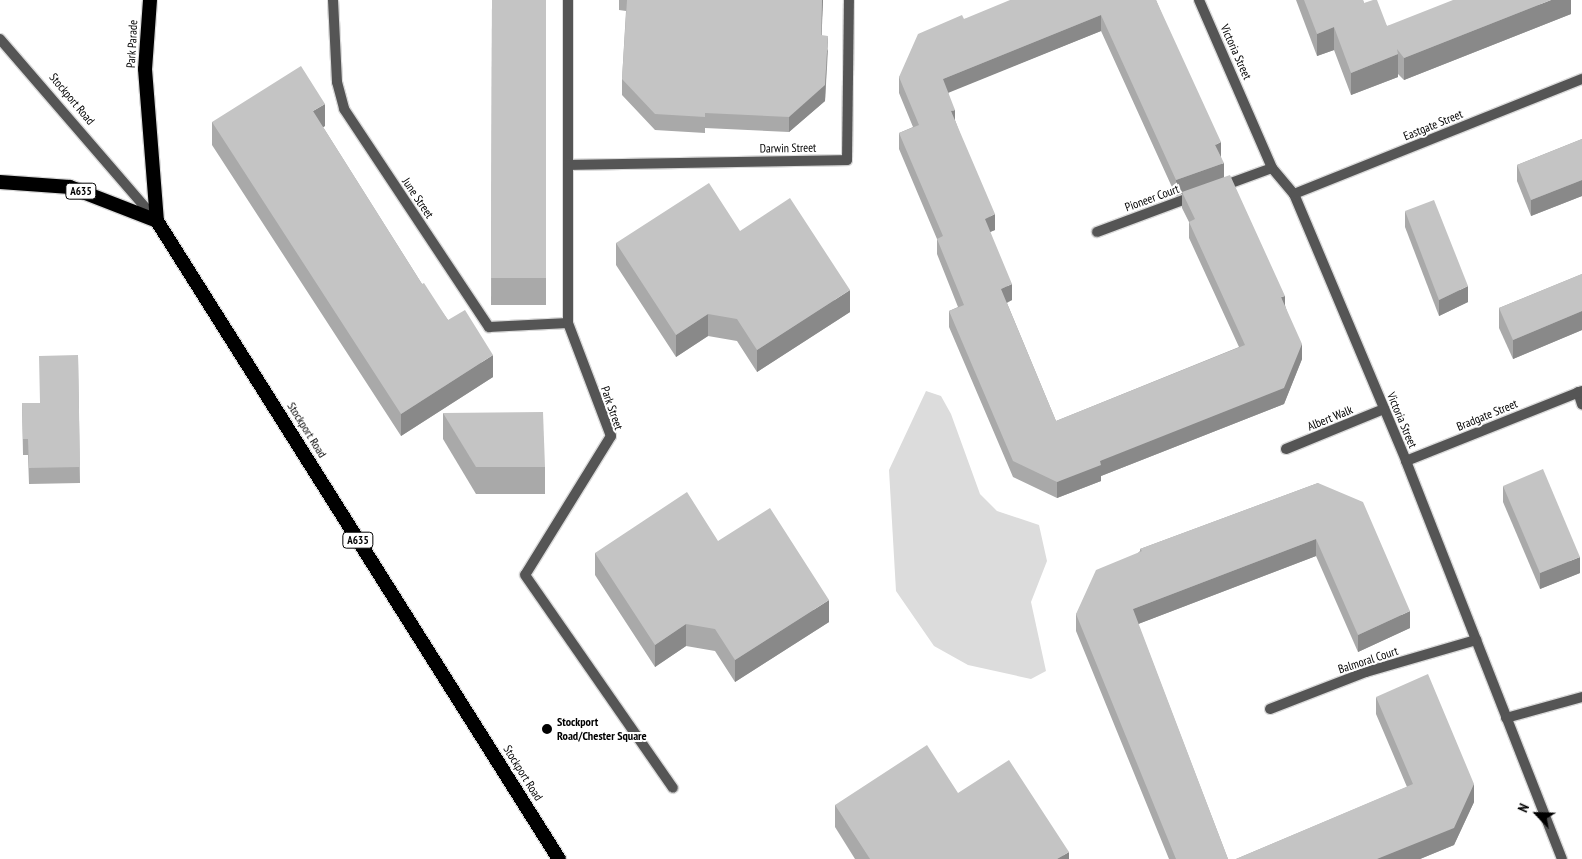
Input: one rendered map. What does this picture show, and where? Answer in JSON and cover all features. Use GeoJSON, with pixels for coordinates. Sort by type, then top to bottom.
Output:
{"type":"FeatureCollection","features":[{"type":"Feature","properties":{"kind":"highway","name":"Park Parade"},"geometry":{"type":"LineString","coordinates":[[150,0],[146,90],[157,221]]}},
{"type":"Feature","properties":{"kind":"highway","name":"A635"},"geometry":{"type":"LineString","coordinates":[[0,182],[70,187],[157,221]]}},
{"type":"Feature","properties":{"kind":"highway","name":"Stockport Road"},"geometry":{"type":"LineString","coordinates":[[157,221],[559,859]]}},
{"type":"Feature","properties":{"kind":"street","name":"June Street"},"geometry":{"type":"LineString","coordinates":[[333,0],[337,82],[344,109],[489,327],[568,323]]}},
{"type":"Feature","properties":{"kind":"street","name":"Park Street"},"geometry":{"type":"LineString","coordinates":[[568,0],[570,165],[568,323],[611,436],[526,575],[673,788]]}},
{"type":"Feature","properties":{"kind":"street","name":"Darwin Street"},"geometry":{"type":"LineString","coordinates":[[570,165],[847,160],[849,0]]}},
{"type":"Feature","properties":{"kind":"street","name":"Victoria Street"},"geometry":{"type":"LineString","coordinates":[[1199,0],[1272,168],[1294,194],[1406,461],[1562,859]]}},
{"type":"Feature","properties":{"kind":"street","name":"Stockport Road"},"geometry":{"type":"LineString","coordinates":[[0,39],[157,221]]}},
{"type":"Feature","properties":{"kind":"street","name":"Eastgate Street"},"geometry":{"type":"LineString","coordinates":[[1294,194],[1582,79]]}},
{"type":"Feature","properties":{"kind":"street","name":"Pioneer Court"},"geometry":{"type":"LineString","coordinates":[[1097,232],[1272,168]]}},
{"type":"Feature","properties":{"kind":"street","name":"Bradgate Street"},"geometry":{"type":"LineString","coordinates":[[1406,461],[1580,392],[1582,404]]}},
{"type":"Feature","properties":{"kind":"street","name":"Albert Walk"},"geometry":{"type":"LineString","coordinates":[[1286,449],[1384,410]]}},
{"type":"Feature","properties":{"kind":"street","name":"Balmoral Court"},"geometry":{"type":"LineString","coordinates":[[1270,709],[1366,672],[1476,640]]}},
{"type":"Feature","properties":{"kind":"street"},"geometry":{"type":"LineString","coordinates":[[1506,718],[1582,697]]}},
{"type":"Feature","properties":{"kind":"shaded area"},"geometry":{"type":"Polygon","coordinates":[[[926,391],[941,396],[951,414],[980,494],[997,511],[1039,525],[1047,561],[1031,602],[1046,671],[1031,679],[968,665],[934,646],[896,591],[889,470],[926,391]]]}},
{"type":"Feature","properties":{"kind":"building"},"geometry":{"type":"Polygon","coordinates":[[[492,0],[546,0],[546,278],[491,278],[492,0]]]}},
{"type":"Feature","properties":{"kind":"building"},"geometry":{"type":"Polygon","coordinates":[[[627,0],[822,0],[821,35],[828,36],[825,85],[789,117],[705,113],[705,117],[655,114],[622,79],[627,0]]]}},
{"type":"Feature","properties":{"kind":"building"},"geometry":{"type":"Polygon","coordinates":[[[1010,0],[1156,0],[1221,142],[1215,145],[1224,163],[1176,180],[1101,15],[943,79],[955,110],[951,111],[995,214],[985,219],[1012,284],[1001,289],[1056,421],[1245,345],[1189,222],[1195,219],[1182,192],[1230,175],[1285,296],[1281,297],[1302,344],[1284,388],[1100,461],[1101,465],[1057,482],[1013,461],[949,311],[964,305],[937,239],[943,236],[899,133],[919,125],[899,77],[918,34],[962,15],[964,19],[1010,0]]]}},
{"type":"Feature","properties":{"kind":"building"},"geometry":{"type":"Polygon","coordinates":[[[1304,0],[1363,0],[1364,3],[1377,0],[1387,26],[1453,0],[1551,0],[1404,58],[1397,49],[1398,54],[1351,73],[1334,27],[1317,34],[1304,0]]]}},
{"type":"Feature","properties":{"kind":"building"},"geometry":{"type":"Polygon","coordinates":[[[301,66],[325,104],[313,111],[422,284],[424,283],[448,320],[465,310],[493,355],[401,414],[212,122],[301,66]]]}},
{"type":"Feature","properties":{"kind":"building"},"geometry":{"type":"Polygon","coordinates":[[[1582,139],[1582,180],[1531,200],[1517,165],[1582,139]]]}},
{"type":"Feature","properties":{"kind":"building"},"geometry":{"type":"Polygon","coordinates":[[[709,183],[740,231],[790,198],[850,290],[757,350],[737,319],[708,314],[676,335],[616,243],[709,183]]]}},
{"type":"Feature","properties":{"kind":"building"},"geometry":{"type":"Polygon","coordinates":[[[1434,200],[1468,286],[1439,300],[1405,211],[1434,200]]]}},
{"type":"Feature","properties":{"kind":"building"},"geometry":{"type":"Polygon","coordinates":[[[1582,274],[1582,311],[1513,340],[1499,308],[1582,274]]]}},
{"type":"Feature","properties":{"kind":"building"},"geometry":{"type":"Polygon","coordinates":[[[78,355],[80,467],[29,468],[28,439],[23,439],[22,403],[40,403],[39,356],[78,355]]]}},
{"type":"Feature","properties":{"kind":"building"},"geometry":{"type":"Polygon","coordinates":[[[543,412],[545,467],[476,467],[443,413],[543,412]]]}},
{"type":"Feature","properties":{"kind":"building"},"geometry":{"type":"Polygon","coordinates":[[[1543,469],[1580,557],[1540,573],[1503,486],[1543,469]]]}},
{"type":"Feature","properties":{"kind":"building"},"geometry":{"type":"Polygon","coordinates":[[[1318,483],[1363,502],[1410,611],[1358,635],[1316,539],[1133,609],[1228,859],[1176,859],[1076,614],[1096,570],[1142,551],[1140,549],[1318,483]]]}},
{"type":"Feature","properties":{"kind":"building"},"geometry":{"type":"Polygon","coordinates":[[[687,492],[718,541],[770,508],[829,600],[735,660],[715,629],[686,624],[655,645],[595,553],[687,492]]]}},
{"type":"Feature","properties":{"kind":"building"},"geometry":{"type":"Polygon","coordinates":[[[1428,674],[1474,784],[1454,828],[1377,859],[1236,859],[1413,784],[1376,697],[1428,674]]]}},
{"type":"Feature","properties":{"kind":"building"},"geometry":{"type":"Polygon","coordinates":[[[927,745],[958,793],[1009,760],[1069,852],[1057,859],[870,859],[835,805],[927,745]]]}},
{"type":"Feature","properties":{"kind":"place","name":"Stockport Road/Chester Square"},"geometry":{"type":"Point","coordinates":[547,729]}}]}
